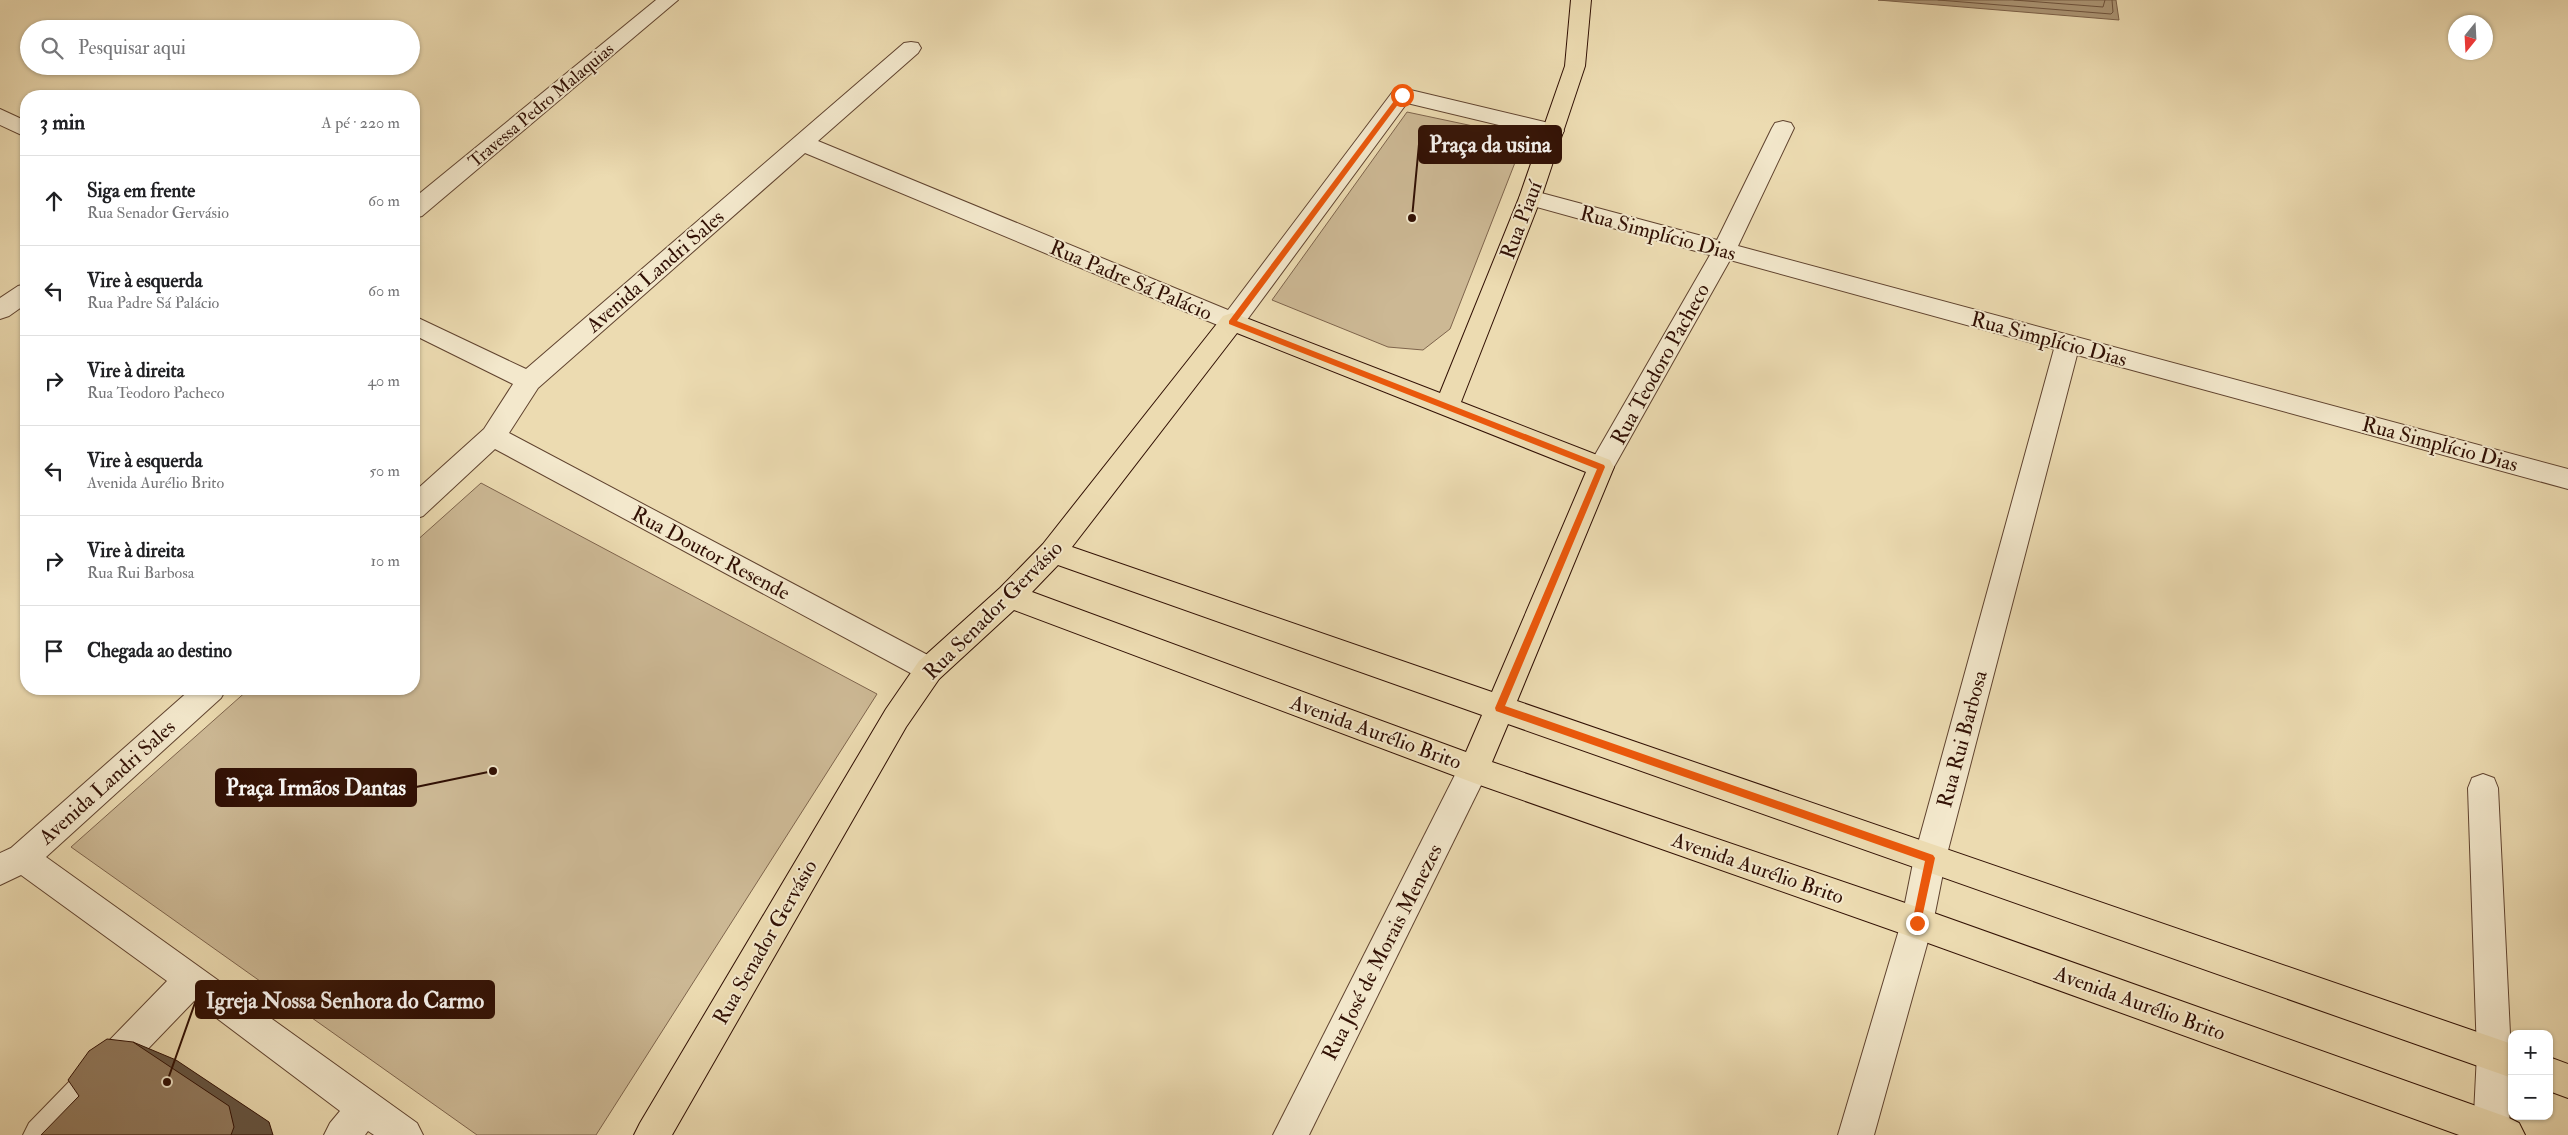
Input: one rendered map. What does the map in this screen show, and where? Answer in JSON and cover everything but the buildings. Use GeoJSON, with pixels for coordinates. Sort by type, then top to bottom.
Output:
{"type":"FeatureCollection","features":[{"type":"Feature","properties":{"kind":"main road","name":"Rua Piauí"},"geometry":{"type":"LineString","coordinates":[[1447,406],[1530,198],[1576,66],[1581,0]]}},
{"type":"Feature","properties":{"kind":"main road","name":"Rua Padre Sá Palácio"},"geometry":{"type":"LineString","coordinates":[[1232,322],[1601,467]]}},
{"type":"Feature","properties":{"kind":"main road","name":"Rua Senador Gervásio"},"geometry":{"type":"LineString","coordinates":[[652,1135],[896,718],[929,670],[1010,596],[1053,552],[1232,322]]}},
{"type":"Feature","properties":{"kind":"main road","name":"Rua Teodoro Pacheco"},"geometry":{"type":"LineString","coordinates":[[1474,768],[1601,467]]}},
{"type":"Feature","properties":{"kind":"main road"},"geometry":{"type":"LineString","coordinates":[[1053,552],[2503,1058]]}},
{"type":"Feature","properties":{"kind":"main road","name":"Avenida Aurélio Brito"},"geometry":{"type":"LineString","coordinates":[[1010,596],[1474,768],[1917,923],[2496,1133]]}},
{"type":"Feature","properties":{"kind":"main road"},"geometry":{"type":"LineString","coordinates":[[2552,1075],[2568,1081]]}},
{"type":"Feature","properties":{"kind":"street","name":"Travessa Pedro Malaquias"},"geometry":{"type":"LineString","coordinates":[[420,205],[668,0]]}},
{"type":"Feature","properties":{"kind":"street","name":"Avenida Landri Sales"},"geometry":{"type":"LineString","coordinates":[[420,503],[493,436],[529,381],[911,48]]}},
{"type":"Feature","properties":{"kind":"street","name":"Rua Senador Gervásio"},"geometry":{"type":"LineString","coordinates":[[1232,322],[1402,95],[1553,131]]}},
{"type":"Feature","properties":{"kind":"street"},"geometry":{"type":"LineString","coordinates":[[0,116],[20,127]]}},
{"type":"Feature","properties":{"kind":"street","name":"Rua Teodoro Pacheco"},"geometry":{"type":"LineString","coordinates":[[1601,467],[1724,250],[1783,128]]}},
{"type":"Feature","properties":{"kind":"street","name":"Rua Padre Sá Palácio"},"geometry":{"type":"LineString","coordinates":[[802,143],[1232,322]]}},
{"type":"Feature","properties":{"kind":"street","name":"Rua Simplício Dias"},"geometry":{"type":"LineString","coordinates":[[1530,198],[2568,479]]}},
{"type":"Feature","properties":{"kind":"street"},"geometry":{"type":"LineString","coordinates":[[0,310],[20,296]]}},
{"type":"Feature","properties":{"kind":"street"},"geometry":{"type":"LineString","coordinates":[[420,328],[529,381]]}},
{"type":"Feature","properties":{"kind":"street","name":"Rua Rui Barbosa"},"geometry":{"type":"LineString","coordinates":[[1856,1135],[1917,923],[1930,858],[2068,344]]}},
{"type":"Feature","properties":{"kind":"street","name":"Rua Doutor Resende"},"geometry":{"type":"LineString","coordinates":[[493,436],[929,670]]}},
{"type":"Feature","properties":{"kind":"street","name":"Avenida Landri Sales"},"geometry":{"type":"LineString","coordinates":[[11,864],[204,695]]}},
{"type":"Feature","properties":{"kind":"street","name":"Rua José de Morais Menezes"},"geometry":{"type":"LineString","coordinates":[[1291,1135],[1474,768]]}},
{"type":"Feature","properties":{"kind":"street"},"geometry":{"type":"LineString","coordinates":[[2483,788],[2503,1058],[2496,1133]]}},
{"type":"Feature","properties":{"kind":"street"},"geometry":{"type":"LineString","coordinates":[[11,864],[192,979],[365,1108],[405,1135]]}},
{"type":"Feature","properties":{"kind":"street"},"geometry":{"type":"LineString","coordinates":[[41,1135],[192,979]]}},
{"type":"Feature","properties":{"kind":"street"},"geometry":{"type":"LineString","coordinates":[[342,1135],[365,1108]]}},
{"type":"Feature","properties":{"kind":"shaded area"},"geometry":{"type":"Polygon","coordinates":[[[1407,112],[1525,137],[1450,329],[1423,350],[1388,347],[1272,300],[1407,112]]]}},
{"type":"Feature","properties":{"kind":"shaded area"},"geometry":{"type":"Polygon","coordinates":[[[481,483],[877,694],[596,1135],[477,1135],[71,847],[242,695],[420,695],[420,538],[481,483]]]}},
{"type":"Feature","properties":{"kind":"water"},"geometry":{"type":"Polygon","coordinates":[[[1878,0],[2116,0],[2119,20],[1878,0]]]}},
{"type":"Feature","properties":{"kind":"place","name":"Praça da usina"},"geometry":{"type":"Point","coordinates":[1412,218]}},
{"type":"Feature","properties":{"kind":"place","name":"Praça Irmãos Dantas"},"geometry":{"type":"Point","coordinates":[493,771]}},
{"type":"Feature","properties":{"kind":"place","name":"Igreja Nossa Senhora do Carmo"},"geometry":{"type":"Point","coordinates":[167,1082]}},
{"type":"Feature","properties":{"kind":"route"},"geometry":{"type":"LineString","coordinates":[[1402,95],[1232,322],[1601,467],[1500,708],[1930,858],[1917,923]]}}]}
